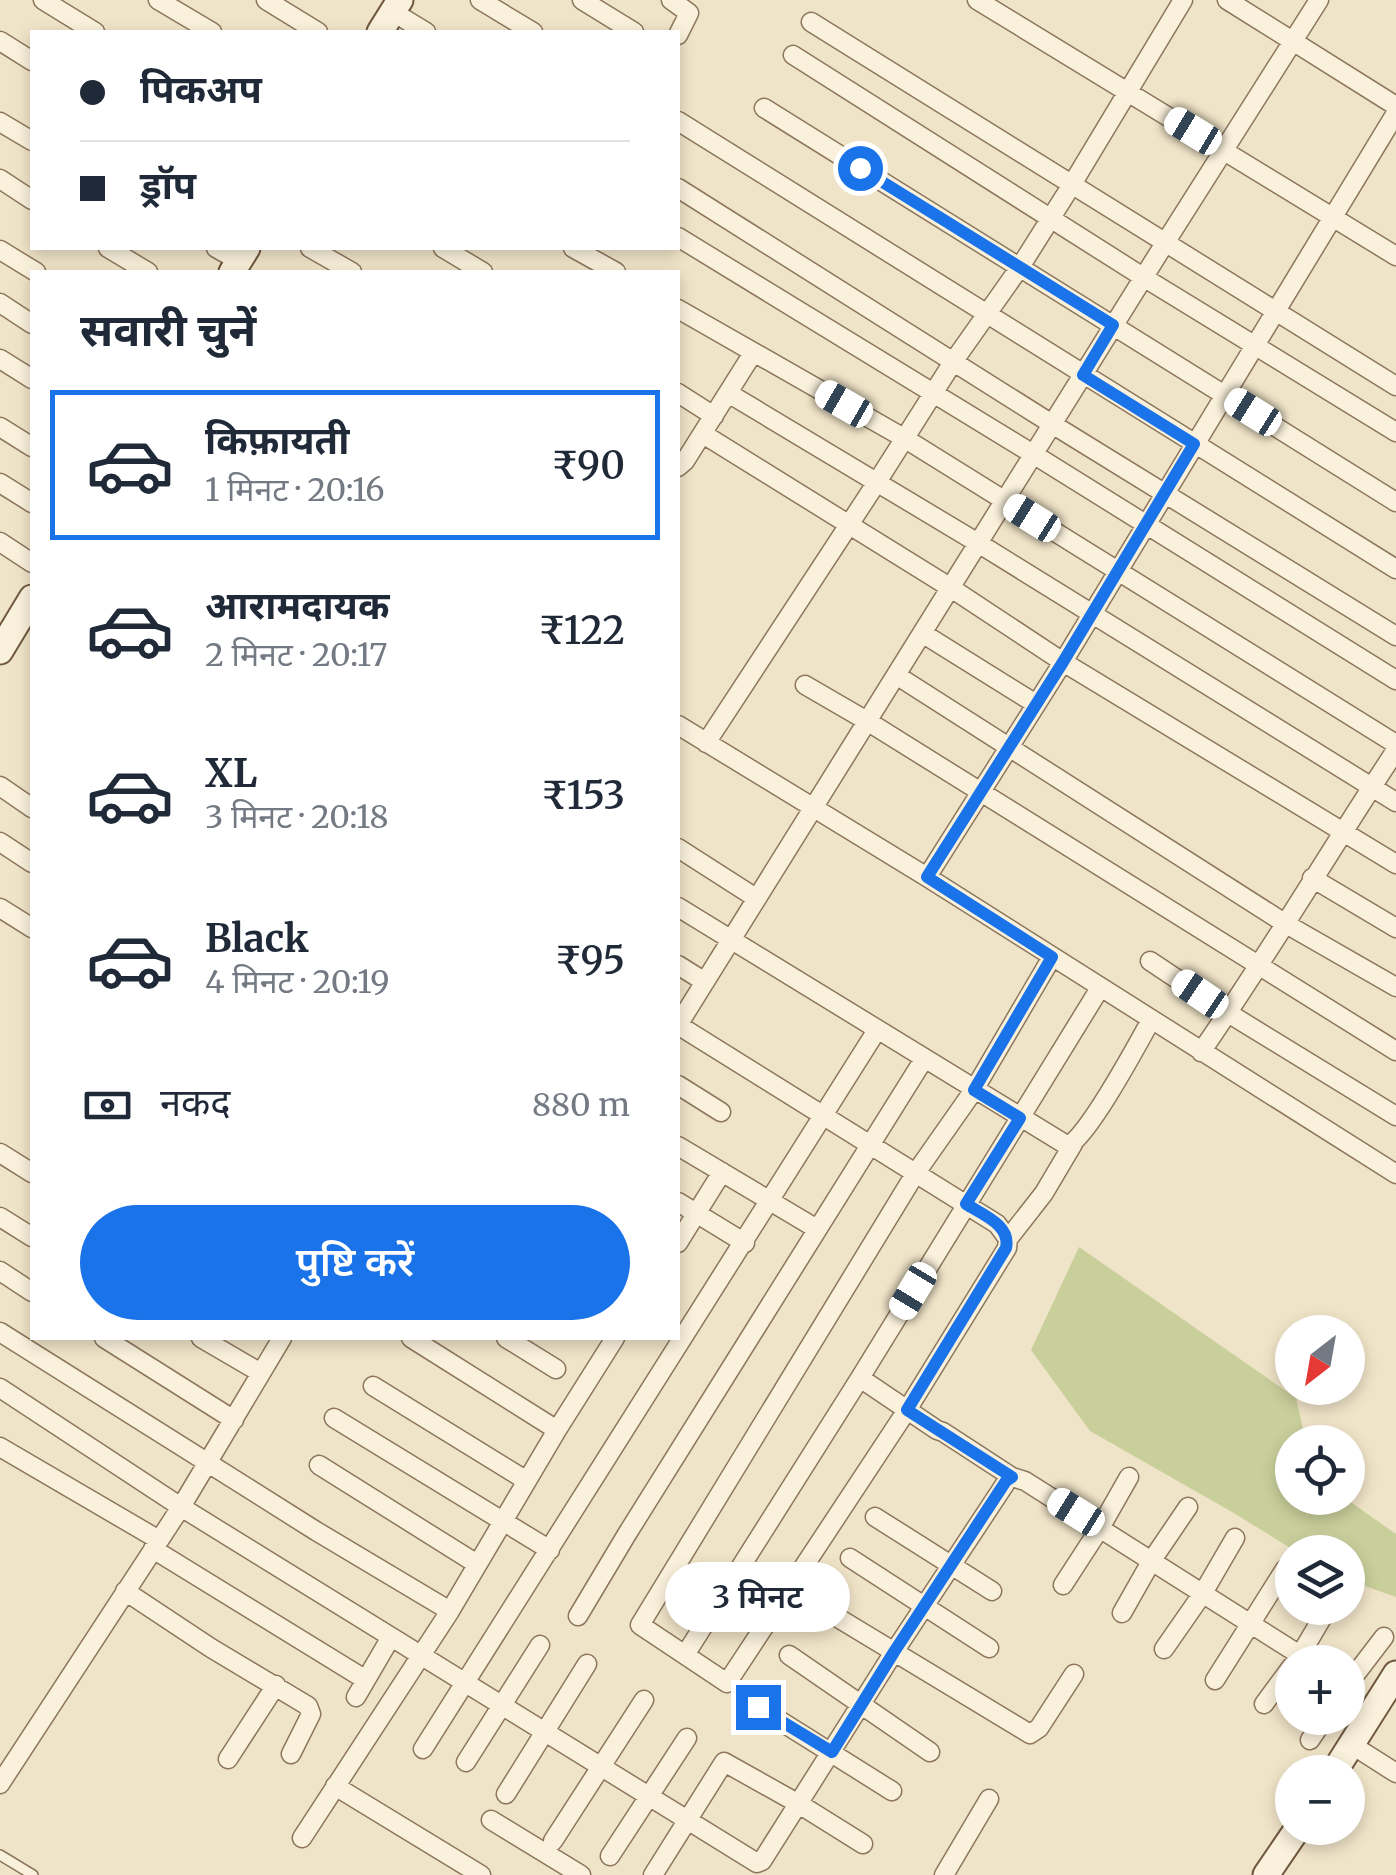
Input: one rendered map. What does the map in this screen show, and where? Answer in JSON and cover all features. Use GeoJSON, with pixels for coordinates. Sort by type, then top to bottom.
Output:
{"type":"FeatureCollection","features":[{"type":"Feature","properties":{"kind":"street"},"geometry":{"type":"LineString","coordinates":[[42,0],[92,30]]}},
{"type":"Feature","properties":{"kind":"street"},"geometry":{"type":"LineString","coordinates":[[158,0],[209,30]]}},
{"type":"Feature","properties":{"kind":"street"},"geometry":{"type":"LineString","coordinates":[[266,0],[315,30]]}},
{"type":"Feature","properties":{"kind":"street"},"geometry":{"type":"LineString","coordinates":[[480,0],[530,30]]}},
{"type":"Feature","properties":{"kind":"street"},"geometry":{"type":"LineString","coordinates":[[582,0],[631,30]]}},
{"type":"Feature","properties":{"kind":"street"},"geometry":{"type":"LineString","coordinates":[[671,0],[689,13],[680,31]]}},
{"type":"Feature","properties":{"kind":"street"},"geometry":{"type":"LineString","coordinates":[[976,0],[1396,256]]}},
{"type":"Feature","properties":{"kind":"street"},"geometry":{"type":"LineString","coordinates":[[706,743],[932,393],[1020,267],[1183,0]]}},
{"type":"Feature","properties":{"kind":"street"},"geometry":{"type":"LineString","coordinates":[[927,877],[1063,662],[1396,110],[1227,0]]}},
{"type":"Feature","properties":{"kind":"street"},"geometry":{"type":"LineString","coordinates":[[680,1022],[1320,0]]}},
{"type":"Feature","properties":{"kind":"street"},"geometry":{"type":"LineString","coordinates":[[391,15],[422,30]]}},
{"type":"Feature","properties":{"kind":"street"},"geometry":{"type":"LineString","coordinates":[[811,22],[1396,386]]}},
{"type":"Feature","properties":{"kind":"street"},"geometry":{"type":"LineString","coordinates":[[0,42],[30,60]]}},
{"type":"Feature","properties":{"kind":"street"},"geometry":{"type":"LineString","coordinates":[[793,55],[1143,278],[1396,432]]}},
{"type":"Feature","properties":{"kind":"street"},"geometry":{"type":"LineString","coordinates":[[764,108],[1396,502]]}},
{"type":"Feature","properties":{"kind":"street"},"geometry":{"type":"LineString","coordinates":[[0,122],[30,140]]}},
{"type":"Feature","properties":{"kind":"street"},"geometry":{"type":"LineString","coordinates":[[680,123],[1396,569]]}},
{"type":"Feature","properties":{"kind":"street"},"geometry":{"type":"LineString","coordinates":[[0,179],[30,199]]}},
{"type":"Feature","properties":{"kind":"street"},"geometry":{"type":"LineString","coordinates":[[680,189],[1396,636]]}},
{"type":"Feature","properties":{"kind":"street"},"geometry":{"type":"LineString","coordinates":[[680,238],[1396,680]]}},
{"type":"Feature","properties":{"kind":"street"},"geometry":{"type":"LineString","coordinates":[[0,250],[33,270]]}},
{"type":"Feature","properties":{"kind":"street"},"geometry":{"type":"LineString","coordinates":[[111,250],[145,270]]}},
{"type":"Feature","properties":{"kind":"street"},"geometry":{"type":"LineString","coordinates":[[314,250],[348,270]]}},
{"type":"Feature","properties":{"kind":"street"},"geometry":{"type":"LineString","coordinates":[[446,250],[480,270]]}},
{"type":"Feature","properties":{"kind":"street"},"geometry":{"type":"LineString","coordinates":[[576,250],[609,270]]}},
{"type":"Feature","properties":{"kind":"street"},"geometry":{"type":"LineString","coordinates":[[0,303],[30,323]]}},
{"type":"Feature","properties":{"kind":"street"},"geometry":{"type":"LineString","coordinates":[[680,310],[904,438],[1396,747],[1260,967],[1201,1052]]}},
{"type":"Feature","properties":{"kind":"street"},"geometry":{"type":"LineString","coordinates":[[680,467],[753,353]]}},
{"type":"Feature","properties":{"kind":"street"},"geometry":{"type":"LineString","coordinates":[[0,358],[30,378]]}},
{"type":"Feature","properties":{"kind":"street"},"geometry":{"type":"LineString","coordinates":[[728,393],[1396,802]]}},
{"type":"Feature","properties":{"kind":"street"},"geometry":{"type":"LineString","coordinates":[[680,394],[714,416]]}},
{"type":"Feature","properties":{"kind":"street"},"geometry":{"type":"LineString","coordinates":[[0,427],[30,446]]}},
{"type":"Feature","properties":{"kind":"street"},"geometry":{"type":"LineString","coordinates":[[702,434],[1063,662],[1396,864]]}},
{"type":"Feature","properties":{"kind":"street"},"geometry":{"type":"LineString","coordinates":[[0,483],[30,502]]}},
{"type":"Feature","properties":{"kind":"street"},"geometry":{"type":"LineString","coordinates":[[0,542],[30,562]]}},
{"type":"Feature","properties":{"kind":"street"},"geometry":{"type":"LineString","coordinates":[[0,651],[17,609]]}},
{"type":"Feature","properties":{"kind":"street"},"geometry":{"type":"LineString","coordinates":[[922,633],[1036,704]]}},
{"type":"Feature","properties":{"kind":"street"},"geometry":{"type":"LineString","coordinates":[[896,675],[1286,924],[1396,987]]}},
{"type":"Feature","properties":{"kind":"street"},"geometry":{"type":"LineString","coordinates":[[804,685],[1396,1050]]}},
{"type":"Feature","properties":{"kind":"street"},"geometry":{"type":"LineString","coordinates":[[680,726],[927,877],[1396,1174]]}},
{"type":"Feature","properties":{"kind":"street"},"geometry":{"type":"LineString","coordinates":[[0,786],[30,807]]}},
{"type":"Feature","properties":{"kind":"street"},"geometry":{"type":"LineString","coordinates":[[0,842],[30,861]]}},
{"type":"Feature","properties":{"kind":"street"},"geometry":{"type":"LineString","coordinates":[[680,849],[756,898]]}},
{"type":"Feature","properties":{"kind":"street"},"geometry":{"type":"LineString","coordinates":[[1312,878],[1396,928]]}},
{"type":"Feature","properties":{"kind":"street"},"geometry":{"type":"LineString","coordinates":[[0,908],[30,927]]}},
{"type":"Feature","properties":{"kind":"street"},"geometry":{"type":"LineString","coordinates":[[680,908],[1063,1144],[1073,1144]]}},
{"type":"Feature","properties":{"kind":"street"},"geometry":{"type":"LineString","coordinates":[[1052,957],[974,1090],[915,1174],[640,1624],[727,1682],[907,1410],[1008,1239],[1044,1193],[1151,1020]]}},
{"type":"Feature","properties":{"kind":"street"},"geometry":{"type":"LineString","coordinates":[[1150,961],[1396,1116]]}},
{"type":"Feature","properties":{"kind":"street"},"geometry":{"type":"LineString","coordinates":[[680,966],[704,982]]}},
{"type":"Feature","properties":{"kind":"street"},"geometry":{"type":"LineString","coordinates":[[686,1654],[1100,988]]}},
{"type":"Feature","properties":{"kind":"street"},"geometry":{"type":"LineString","coordinates":[[680,1026],[998,1224],[1008,1239]]}},
{"type":"Feature","properties":{"kind":"street"},"geometry":{"type":"LineString","coordinates":[[424,1748],[877,1030]]}},
{"type":"Feature","properties":{"kind":"street"},"geometry":{"type":"LineString","coordinates":[[578,1616],[924,1059]]}},
{"type":"Feature","properties":{"kind":"street"},"geometry":{"type":"LineString","coordinates":[[680,1086],[721,1112]]}},
{"type":"Feature","properties":{"kind":"street"},"geometry":{"type":"LineString","coordinates":[[680,1147],[817,1230]]}},
{"type":"Feature","properties":{"kind":"street"},"geometry":{"type":"LineString","coordinates":[[0,1153],[30,1172]]}},
{"type":"Feature","properties":{"kind":"street"},"geometry":{"type":"LineString","coordinates":[[680,1240],[722,1172]]}},
{"type":"Feature","properties":{"kind":"street"},"geometry":{"type":"LineString","coordinates":[[680,1203],[744,1243]]}},
{"type":"Feature","properties":{"kind":"street"},"geometry":{"type":"LineString","coordinates":[[0,1217],[30,1236]]}},
{"type":"Feature","properties":{"kind":"street"},"geometry":{"type":"LineString","coordinates":[[0,1272],[30,1291]]}},
{"type":"Feature","properties":{"kind":"street"},"geometry":{"type":"LineString","coordinates":[[0,1332],[450,1610]]}},
{"type":"Feature","properties":{"kind":"street"},"geometry":{"type":"LineString","coordinates":[[107,1340],[234,1420]]}},
{"type":"Feature","properties":{"kind":"street"},"geometry":{"type":"LineString","coordinates":[[204,1340],[261,1373]]}},
{"type":"Feature","properties":{"kind":"street"},"geometry":{"type":"LineString","coordinates":[[0,1784],[208,1464],[281,1340]]}},
{"type":"Feature","properties":{"kind":"street"},"geometry":{"type":"LineString","coordinates":[[414,1340],[557,1430]]}},
{"type":"Feature","properties":{"kind":"street"},"geometry":{"type":"LineString","coordinates":[[509,1340],[556,1369]]}},
{"type":"Feature","properties":{"kind":"street"},"geometry":{"type":"LineString","coordinates":[[302,1838],[450,1610],[614,1340]]}},
{"type":"Feature","properties":{"kind":"street"},"geometry":{"type":"LineString","coordinates":[[860,1378],[1012,1477],[1152,1560],[1278,1645]]}},
{"type":"Feature","properties":{"kind":"street"},"geometry":{"type":"LineString","coordinates":[[373,1386],[526,1481]]}},
{"type":"Feature","properties":{"kind":"street"},"geometry":{"type":"LineString","coordinates":[[0,1388],[465,1684],[747,1859],[760,1863],[951,1564],[1012,1477]]}},
{"type":"Feature","properties":{"kind":"street"},"geometry":{"type":"LineString","coordinates":[[334,1418],[550,1550]]}},
{"type":"Feature","properties":{"kind":"street"},"geometry":{"type":"LineString","coordinates":[[0,1447],[366,1680]]}},
{"type":"Feature","properties":{"kind":"street"},"geometry":{"type":"LineString","coordinates":[[319,1466],[477,1564]]}},
{"type":"Feature","properties":{"kind":"street"},"geometry":{"type":"LineString","coordinates":[[1063,1585],[1129,1478]]}},
{"type":"Feature","properties":{"kind":"street"},"geometry":{"type":"LineString","coordinates":[[1122,1613],[1188,1507]]}},
{"type":"Feature","properties":{"kind":"street"},"geometry":{"type":"LineString","coordinates":[[874,1517],[992,1591]]}},
{"type":"Feature","properties":{"kind":"street"},"geometry":{"type":"LineString","coordinates":[[1164,1649],[1235,1538]]}},
{"type":"Feature","properties":{"kind":"street"},"geometry":{"type":"LineString","coordinates":[[850,1558],[990,1648]]}},
{"type":"Feature","properties":{"kind":"street"},"geometry":{"type":"LineString","coordinates":[[1214,1680],[1275,1584]]}},
{"type":"Feature","properties":{"kind":"street"},"geometry":{"type":"LineString","coordinates":[[125,1592],[211,1648],[302,1700],[310,1710],[308,1721],[291,1754]]}},
{"type":"Feature","properties":{"kind":"street"},"geometry":{"type":"LineString","coordinates":[[820,1607],[1030,1734],[1039,1728],[1074,1674]]}},
{"type":"Feature","properties":{"kind":"street"},"geometry":{"type":"LineString","coordinates":[[356,1698],[392,1637]]}},
{"type":"Feature","properties":{"kind":"street"},"geometry":{"type":"LineString","coordinates":[[1365,1662],[1384,1637]]}},
{"type":"Feature","properties":{"kind":"street"},"geometry":{"type":"LineString","coordinates":[[466,1762],[540,1645]]}},
{"type":"Feature","properties":{"kind":"street"},"geometry":{"type":"LineString","coordinates":[[790,1656],[930,1752]]}},
{"type":"Feature","properties":{"kind":"street"},"geometry":{"type":"LineString","coordinates":[[506,1794],[587,1664]]}},
{"type":"Feature","properties":{"kind":"street"},"geometry":{"type":"LineString","coordinates":[[228,1759],[276,1685]]}},
{"type":"Feature","properties":{"kind":"street"},"geometry":{"type":"LineString","coordinates":[[1365,1686],[1390,1687]]}},
{"type":"Feature","properties":{"kind":"street"},"geometry":{"type":"LineString","coordinates":[[1345,1755],[1390,1687]]}},
{"type":"Feature","properties":{"kind":"street"},"geometry":{"type":"LineString","coordinates":[[1264,1704],[1275,1691]]}},
{"type":"Feature","properties":{"kind":"street"},"geometry":{"type":"LineString","coordinates":[[553,1840],[644,1700]]}},
{"type":"Feature","properties":{"kind":"street"},"geometry":{"type":"LineString","coordinates":[[758,1707],[892,1791]]}},
{"type":"Feature","properties":{"kind":"street"},"geometry":{"type":"LineString","coordinates":[[1310,1740],[1313,1735]]}},
{"type":"Feature","properties":{"kind":"street"},"geometry":{"type":"LineString","coordinates":[[610,1856],[687,1738]]}},
{"type":"Feature","properties":{"kind":"street"},"geometry":{"type":"LineString","coordinates":[[1352,1745],[1396,1773]]}},
{"type":"Feature","properties":{"kind":"street"},"geometry":{"type":"LineString","coordinates":[[654,1875],[724,1762],[863,1844]]}},
{"type":"Feature","properties":{"kind":"street"},"geometry":{"type":"LineString","coordinates":[[335,1786],[481,1875]]}},
{"type":"Feature","properties":{"kind":"street"},"geometry":{"type":"LineString","coordinates":[[944,1875],[989,1799]]}},
{"type":"Feature","properties":{"kind":"street"},"geometry":{"type":"LineString","coordinates":[[491,1820],[581,1875]]}},
{"type":"Feature","properties":{"kind":"street"},"geometry":{"type":"LineString","coordinates":[[1269,1874],[1287,1845]]}},
{"type":"Feature","properties":{"kind":"lane"},"geometry":{"type":"LineString","coordinates":[[0,1855],[33,1875]]}},
{"type":"Feature","properties":{"kind":"green space"},"geometry":{"type":"Polygon","coordinates":[[[1079,1247],[1275,1383],[1275,1405],[1298,1405],[1302,1425],[1275,1425],[1275,1515],[1365,1512],[1396,1534],[1396,1597],[1365,1586],[1365,1535],[1275,1535],[1275,1538],[1090,1431],[1031,1350],[1079,1247]]]}},
{"type":"Feature","properties":{"kind":"route"},"geometry":{"type":"LineString","coordinates":[[758,1707],[832,1752],[951,1564],[1012,1477],[907,1410],[1006,1248],[1005,1231],[966,1204],[1020,1118],[974,1090],[1052,957],[927,877],[1194,444],[1083,375],[1113,325],[860,168]]}}]}
